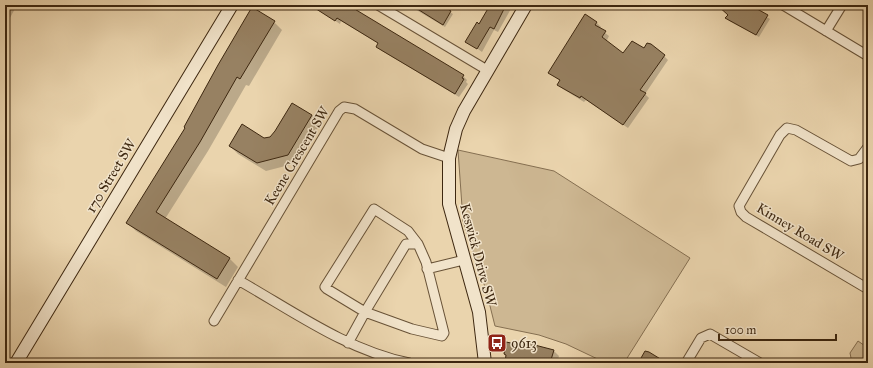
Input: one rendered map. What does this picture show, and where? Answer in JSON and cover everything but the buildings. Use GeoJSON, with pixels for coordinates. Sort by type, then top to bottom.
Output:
{"type":"FeatureCollection","features":[{"type":"Feature","properties":{"kind":"main road","name":"170 Street SW"},"geometry":{"type":"LineString","coordinates":[[16,363],[232,5]]}},
{"type":"Feature","properties":{"kind":"main road","name":"Keswick Drive SW"},"geometry":{"type":"LineString","coordinates":[[485,363],[479,312],[449,204],[449,158],[456,129],[464,111],[526,5]]}},
{"type":"Feature","properties":{"kind":"main road"},"geometry":{"type":"LineString","coordinates":[[27,363],[26,354],[31,339]]}},
{"type":"Feature","properties":{"kind":"street"},"geometry":{"type":"LineString","coordinates":[[378,5],[487,70]]}},
{"type":"Feature","properties":{"kind":"street"},"geometry":{"type":"LineString","coordinates":[[783,5],[868,56]]}},
{"type":"Feature","properties":{"kind":"street"},"geometry":{"type":"LineString","coordinates":[[826,31],[842,5]]}},
{"type":"Feature","properties":{"kind":"street","name":"Keene Crescent SW"},"geometry":{"type":"LineString","coordinates":[[214,321],[339,111],[344,107],[355,109],[427,151],[449,158]]}},
{"type":"Feature","properties":{"kind":"street","name":"Kinney Road SW"},"geometry":{"type":"LineString","coordinates":[[868,147],[859,159],[851,162],[796,130],[787,128],[780,134],[739,206],[741,212],[746,216],[868,289]]}},
{"type":"Feature","properties":{"kind":"street"},"geometry":{"type":"LineString","coordinates":[[374,209],[408,231],[418,244],[427,269],[444,333],[442,336],[412,329],[365,312],[326,289],[374,209]]}},
{"type":"Feature","properties":{"kind":"street"},"geometry":{"type":"LineString","coordinates":[[348,343],[406,244],[418,244]]}},
{"type":"Feature","properties":{"kind":"street"},"geometry":{"type":"LineString","coordinates":[[427,269],[464,260]]}},
{"type":"Feature","properties":{"kind":"street"},"geometry":{"type":"LineString","coordinates":[[238,280],[348,343],[381,356],[408,363]]}},
{"type":"Feature","properties":{"kind":"street"},"geometry":{"type":"LineString","coordinates":[[686,363],[701,338],[710,334],[760,363]]}},
{"type":"Feature","properties":{"kind":"shaded area"},"geometry":{"type":"Polygon","coordinates":[[[458,150],[554,171],[690,258],[624,363],[606,363],[566,344],[539,335],[495,326],[486,290],[463,221],[458,150]]]}},
{"type":"Feature","properties":{"kind":"shaded area"},"geometry":{"type":"Polygon","coordinates":[[[858,341],[868,348],[868,363],[852,363],[850,353],[858,341]]]}},
{"type":"Feature","properties":{"kind":"place","name":"9613"},"geometry":{"type":"Point","coordinates":[497,343]}}]}
